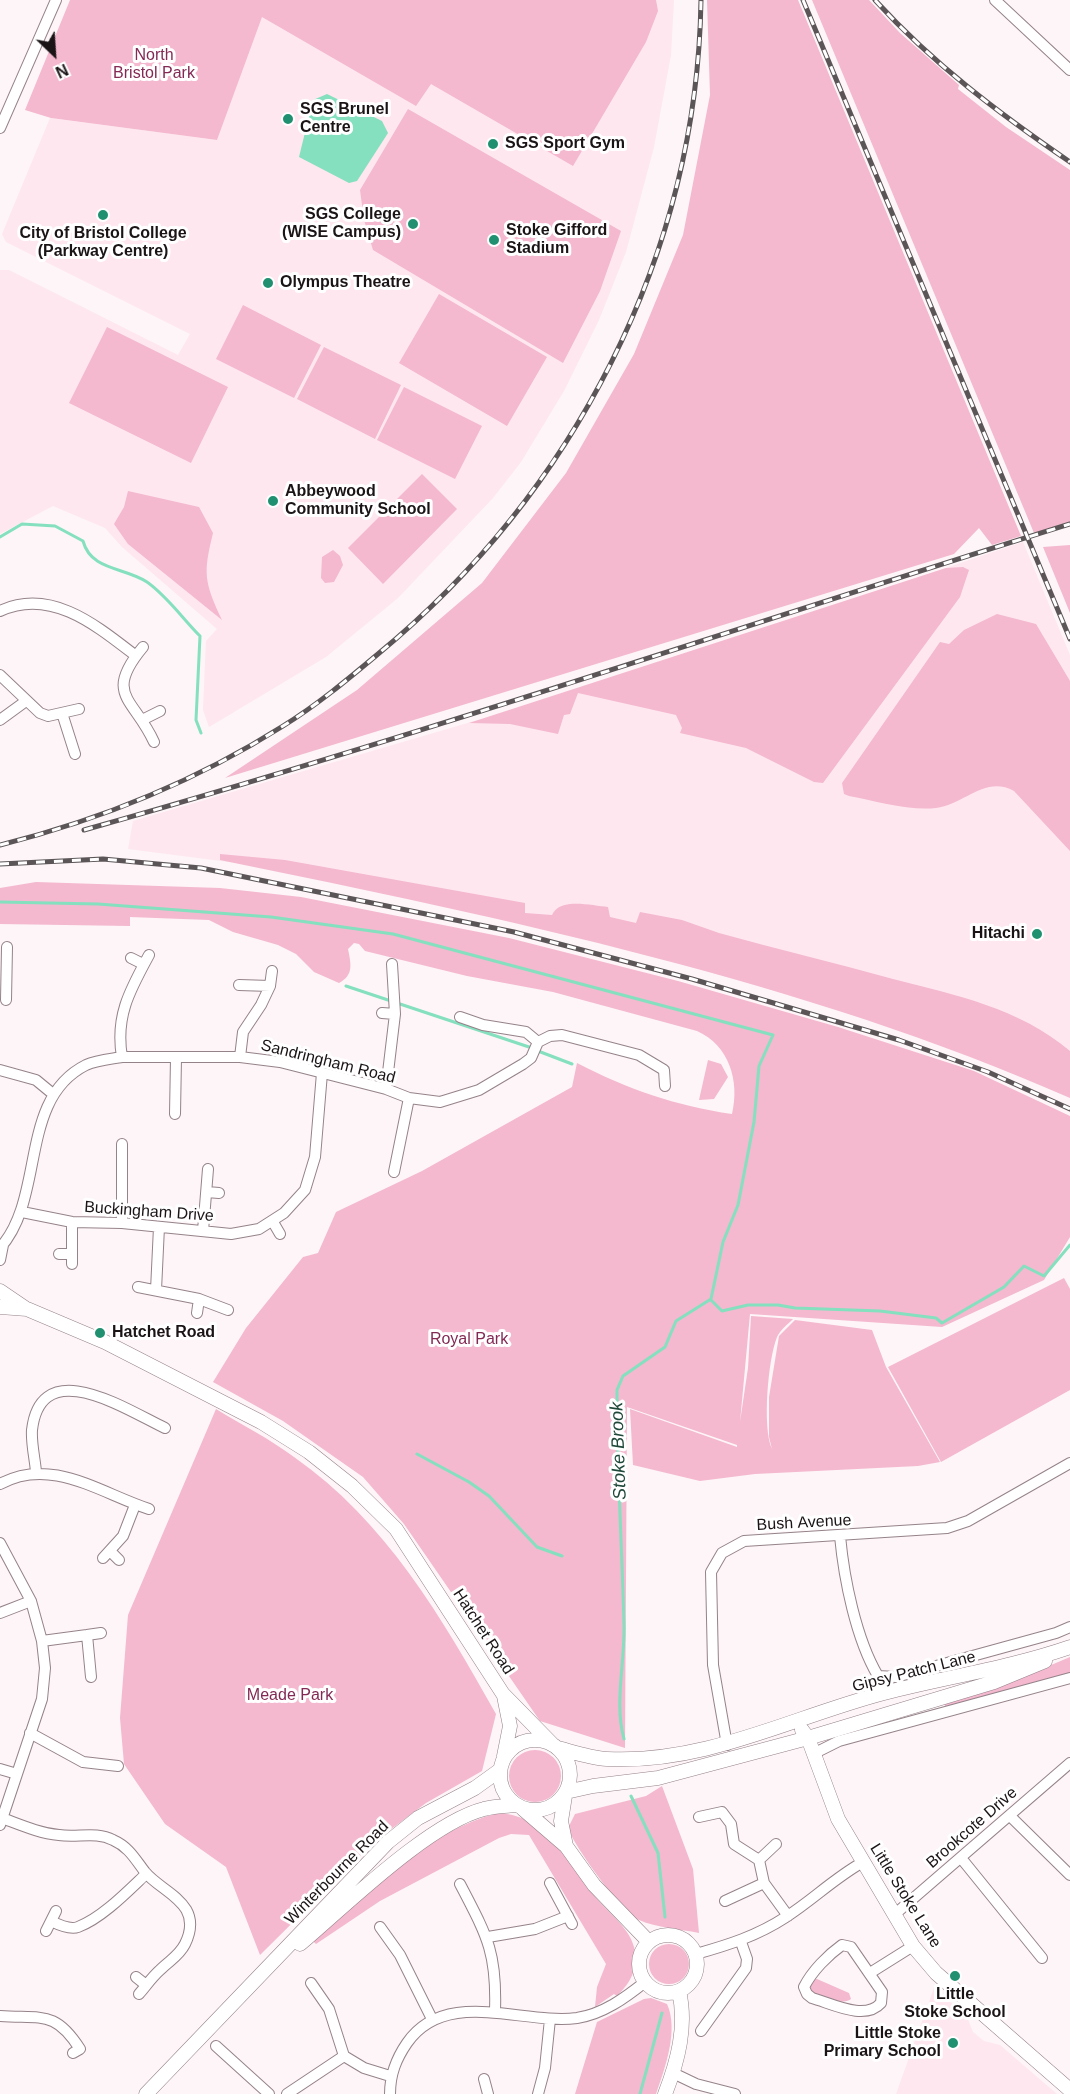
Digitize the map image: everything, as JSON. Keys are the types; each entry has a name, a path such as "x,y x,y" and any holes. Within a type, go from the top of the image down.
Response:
{"main road":[{"name":"Hatchet Road","path":"0,1291 27,1309 114,1347 252,1417 309,1452 352,1486 396,1529 503,1694 555,1746"},
{"name":"Hatchet Road","path":"0,1307 27,1309"},
{"name":"Gipsy Patch Lane","path":"555,1746 605,1759 630,1758 727,1745 884,1693 1000,1668 1069,1648"},
{"name":"Gipsy Patch Lane","path":"566,1794 593,1785 638,1782 808,1738 994,1682 1029,1669 1069,1648"},
{"name":"Hatchet Road","path":"501,1766 510,1726 503,1694"},
{"name":"Gipsy Patch Lane","path":"769,1732 801,1729 808,1738"},
{"name":"Little Stoke Lane","path":"808,1738 838,1819 913,1946 936,1973 1070,2090"},
{"path":"566,1846 561,1821 571,1776 568,1761 555,1746 533,1740 520,1743 507,1754 501,1766 500,1780 506,1795 566,1846 594,1885 649,1942"},
{"path":"727,1745 728,1760"},
{"name":"Winterbourne Road","path":"146,2094 388,1842 418,1818 475,1788 501,1766"},
{"path":"519,1807 540,1810 549,1808 566,1794"},
{"name":"Winterbourne Road","path":"240,1996 397,1861 439,1831 485,1808 519,1807"},
{"path":"662,1936 680,1937 688,1943 696,1954 696,1973 690,1984 679,1991 664,1993 655,1990 645,1982 640,1965 641,1955 649,1942 662,1936"},
{"path":"665,2094 674,2073 680,2047 682,2012 679,1991"}],"street":[{"path":"0,128 56,0"},
{"path":"995,0 1070,70"},
{"path":"0,611 14,604 35,602 66,609 97,626 136,656"},
{"path":"143,647 123,678 122,689 126,700 144,719 154,742"},
{"path":"0,675 26,701 48,716 79,708"},
{"path":"0,720 26,701"},
{"path":"144,719 160,711"},
{"path":"62,714 75,754"},
{"path":"59,746 71,742"},
{"path":"6,1000 3,966 7,947"},
{"path":"122,1057 120,1020 146,959 131,958"},
{"path":"386,1089 395,1014 392,964"},
{"path":"240,1057 243,1032 261,1005 270,986 272,972"},
{"path":"239,985 270,986"},
{"path":"382,1013 395,1014"},
{"path":"460,1017 483,1026 526,1032 538,1042 550,1036 574,1036 639,1054 668,1068 665,1086"},
{"name":"Sandringham Road","path":"53,1094 87,1065 122,1057 240,1057 280,1062 386,1089 409,1098 448,1101 477,1092 523,1064 531,1058 538,1042"},
{"path":"175,1114 176,1058"},
{"path":"0,1070 36,1080 53,1094 37,1142 22,1212 1,1246 0,1260"},
{"name":"Buckingham Drive","path":"22,1212 72,1222 122,1223 246,1233 273,1222 296,1203 305,1190 311,1174 322,1073"},
{"path":"394,1172 409,1098"},
{"path":"122,1144 122,1223"},
{"path":"203,1231 208,1169"},
{"path":"207,1192 219,1193"},
{"path":"59,1254 72,1259 72,1222"},
{"path":"273,1222 279,1234"},
{"path":"156,1290 159,1227"},
{"path":"138,1287 199,1299 228,1310"},
{"path":"197,1313 199,1299"},
{"path":"36,1472 32,1431 39,1406 55,1392 84,1392 165,1428"},
{"path":"135,1427 139,1416"},
{"name":"Bush Avenue","path":"727,1745 713,1665 711,1572 722,1553 744,1541 947,1528 968,1521 1070,1463"},
{"path":"0,1484 15,1476 36,1472 60,1474 149,1509"},
{"path":"119,1560 107,1555 123,1536 135,1505"},
{"path":"840,1536 843,1570 869,1661 878,1676 896,1677 1056,1633 1070,1627"},
{"path":"0,1543 31,1601 42,1641 45,1685 1,1822 60,1836 92,1834 113,1839 132,1852 146,1874 182,1902 189,1924 186,1941 178,1956 160,1969 143,1989 136,1977"},
{"path":"0,1613 31,1601"},
{"path":"42,1641 101,1633"},
{"path":"87,1635 92,1677"},
{"path":"813,1754 839,1742 1070,1678"},
{"path":"30,1733 83,1762 118,1766"},
{"name":"Brookcote Drive","path":"894,1915 1070,1763"},
{"path":"105,1776 106,1765"},
{"path":"0,1769 17,1774"},
{"path":"724,1801 722,1812 731,1824 734,1844 759,1860 765,1883 788,1916"},
{"path":"699,1816 722,1812"},
{"path":"1010,1816 1070,1875"},
{"path":"759,1860 776,1844"},
{"path":"961,1858 1042,1958"},
{"path":"696,1954 741,1942 788,1916 826,1885 863,1862"},
{"path":"51,1921 63,1927 77,1928 118,1900 146,1874"},
{"path":"488,1937 570,1920 550,1883"},
{"path":"725,1901 765,1883"},
{"path":"460,1884 488,1937 496,1973 495,2011"},
{"path":"380,1927 400,1955 432,2019"},
{"path":"701,2031 746,1968 747,1959 741,1942"},
{"path":"842,1945 851,1947 870,1973 882,1992 882,2003 875,2010 866,2012 812,1998 804,1987 833,1951 842,1945"},
{"path":"870,1973 913,1946"},
{"path":"390,2094 390,2076 400,2054 412,2036 432,2019 464,2013 495,2011 550,2019 578,2018 603,2010 645,1982"},
{"path":"311,1983 329,2009 344,2056 364,2068 390,2076"},
{"path":"0,2016 55,2020 67,2029 80,2049 73,2053"},
{"path":"538,2094 544,2068 550,2019"},
{"path":"216,2046 268,2094"},
{"path":"287,2094 344,2056"},
{"path":"674,2073 696,2084 735,2094"},
{"path":"484,2079 488,2094"}],"shaded area":[{"path":"267,0 674,0 671,55 654,147 626,252 599,320 564,391 521,462 493,498 398,598 326,657 209,727 203,710 206,641 217,629 122,547 105,528 53,506 0,534 0,270 9,270 178,355 190,334 6,242 2,234 50,118 217,140"},
{"path":"327,94 382,121 388,133 357,181 349,183 299,157 313,100"},
{"path":"1023,542 1070,655 1070,1096 988,1058 885,1022 550,927 260,866 128,849 133,821 594,686"},
{"name":"Little Stoke Primary School","path":"934,1988 967,2017 973,2032 984,2041 1000,2045 1057,2094 896,2094"}],"green space":[{"name":"North Bristol Park","path":"70,0 656,0 658,11 646,42 573,166 431,84 416,106 262,17 217,140 51,118 25,110"},
{"path":"707,0 798,0 1021,536 992,545 979,528 954,554 225,778 357,690 482,583 566,473 634,354 683,235 710,95"},
{"path":"812,0 869,0 900,33 959,85 958,89 1006,127 1070,170 1070,522 1034,533"},
{"name":"Stoke Gifford Stadium","path":"408,109 621,231 600,291 563,363 373,250 364,220 360,190"},
{"path":"439,294 547,357 507,426 399,363"},
{"path":"243,305 321,345 294,398 216,359"},
{"path":"107,327 228,387 191,463 69,403"},
{"path":"324,347 401,385 375,439 297,399"},
{"path":"404,387 482,426 455,479 377,440"},
{"path":"422,474 457,509 383,584 348,548"},
{"path":"128,491 199,507 213,533 207,577 222,620 128,544 114,524 124,507"},
{"path":"1070,545 1070,613 1043,547"},
{"path":"333,550 340,556 343,565 334,582 325,583 321,578 322,557"},
{"path":"963,567 969,570 960,597 823,783 814,782 746,748 680,733 682,728 676,715 578,693 570,714 564,715 558,734 510,724 469,723 946,568"},
{"path":"997,614 1036,624 1070,681 1070,851 1014,791 1003,787 994,786 946,806 926,809 892,805 844,794 842,783 940,642 949,644 964,630"},
{"path":"220,854 285,860 525,903 525,913 552,915 562,906 577,904 608,907 610,917 636,923 640,912 682,920 719,933 963,997 1030,1024 1070,1051 1070,1098 969,1057 865,1020 759,987 544,930 220,860"},
{"name":"Royal Park","path":"36,882 220,888 301,897 509,938 678,981 838,1027 974,1071 1070,1116 1070,1237 1044,1280 942,1327 750,1314 740,1422 748,1368 751,1316 793,1319 778,1334 771,1361 767,1393 767,1426 769,1439 772,1449 769,1437 769,1397 779,1336 795,1320 872,1330 886,1367 940,1462 918,1466 755,1474 700,1481 633,1465 630,1409 737,1447 737,1445 627,1407 625,1748 540,1721 404,1524 363,1477 283,1421 213,1382 246,1328 303,1257 318,1253 336,1212 422,1171 572,1087 577,1063 614,1081 652,1095 711,1111 732,1114 733,1077 724,1055 708,1037 697,1031 553,992 467,976 365,951 359,944 354,943 348,949 349,973 339,983 314,972 296,954 278,945 233,932 209,920 130,917 130,926 0,924 0,888"},
{"path":"708,1060 721,1064 728,1077 714,1099 699,1100"},
{"path":"1064,1278 1070,1289 1070,1390 941,1462 888,1367"},
{"name":"Meade Park","path":"216,1409 294,1457 327,1482 357,1511 384,1541 433,1607 496,1714 482,1771 426,1803 374,1842 260,1955 226,1867 165,1824 124,1764 120,1718 128,1615"},
{"path":"1070,1657 1070,1674 947,1708 942,1702 1004,1685"},
{"path":"535,1750 545,1752 553,1758 559,1766 561,1776 559,1786 553,1794 545,1800 535,1802 525,1800 517,1794 511,1786 509,1776 511,1766 517,1758 525,1752"},
{"path":"662,1786 693,1869 699,1933 653,1925 632,1915 600,1878 579,1849 568,1828 575,1814 646,1796"},
{"path":"498,1813 516,1816 531,1823 557,1844 598,1900 632,1940 635,1968 630,1980 617,1996 614,1994 595,2007 597,1987 606,1964 529,1835 511,1834 499,1838 380,1901 316,1944 313,1941 377,1884 422,1849 471,1822"},
{"path":"669,1944 677,1945 683,1950 688,1956 688,1972 683,1978 677,1983 669,1984 661,1983 655,1978 650,1972 649,1964 650,1956 655,1950 661,1945"},
{"path":"811,1979 817,1979 849,1993 851,1999 842,2002 818,1996 810,1990"},
{"path":"651,1998 667,2004 672,2025 669,2049 656,2094 575,2094 597,2022 644,1999"}],"waterway":[{"path":"0,537 22,524 55,526 83,541 93,558 138,577 161,594 200,636 196,720 201,733"},
{"path":"0,902 98,904 271,917 393,934 773,1035 759,1066 754,1122 738,1205 723,1242 711,1299 676,1321 665,1347 623,1376 617,1390 624,1625 620,1711 624,1739"},
{"path":"346,986 532,1048"},
{"path":"538,1051 572,1064"},
{"path":"711,1300 722,1311 748,1305 778,1305 795,1308 880,1311 936,1318 942,1323 1004,1287 1024,1266 1044,1276 1070,1245"},
{"path":"417,1454 469,1482 489,1496 537,1547 562,1556"},
{"name":"Stoke Brook","path":"631,1796 658,1853 665,1917"},
{"name":"Stoke Brook","path":"640,2094 662,2013"}],"railway":[{"path":"0,845 74,824 146,797 216,764 283,726 320,701 378,654 448,590 510,520 565,444 611,363 648,277 676,188 694,95 701,0"},
{"path":"803,0 1070,639"},
{"path":"875,0 920,46 968,87 1070,162"},
{"path":"84,830 455,719 1070,524"},
{"path":"0,864 103,859 201,868 514,932 692,979 899,1040 988,1072 1070,1109"}],"place":[{"name":"SGS Brunel Centre","path":"288,119"},
{"name":"SGS Sport Gym","path":"493,144"},
{"name":"City of Bristol College (Parkway Centre)","path":"103,215"},
{"name":"SGS College (WISE Campus)","path":"413,224"},
{"name":"Stoke Gifford Stadium","path":"494,240"},
{"name":"Olympus Theatre","path":"268,283"},
{"name":"Abbeywood Community School","path":"273,501"},
{"name":"Hitachi","path":"1037,934"},
{"name":"Hatchet Road","path":"100,1333"},
{"name":"Little Stoke School","path":"955,1976"},
{"name":"Little Stoke Primary School","path":"953,2043"}]}
